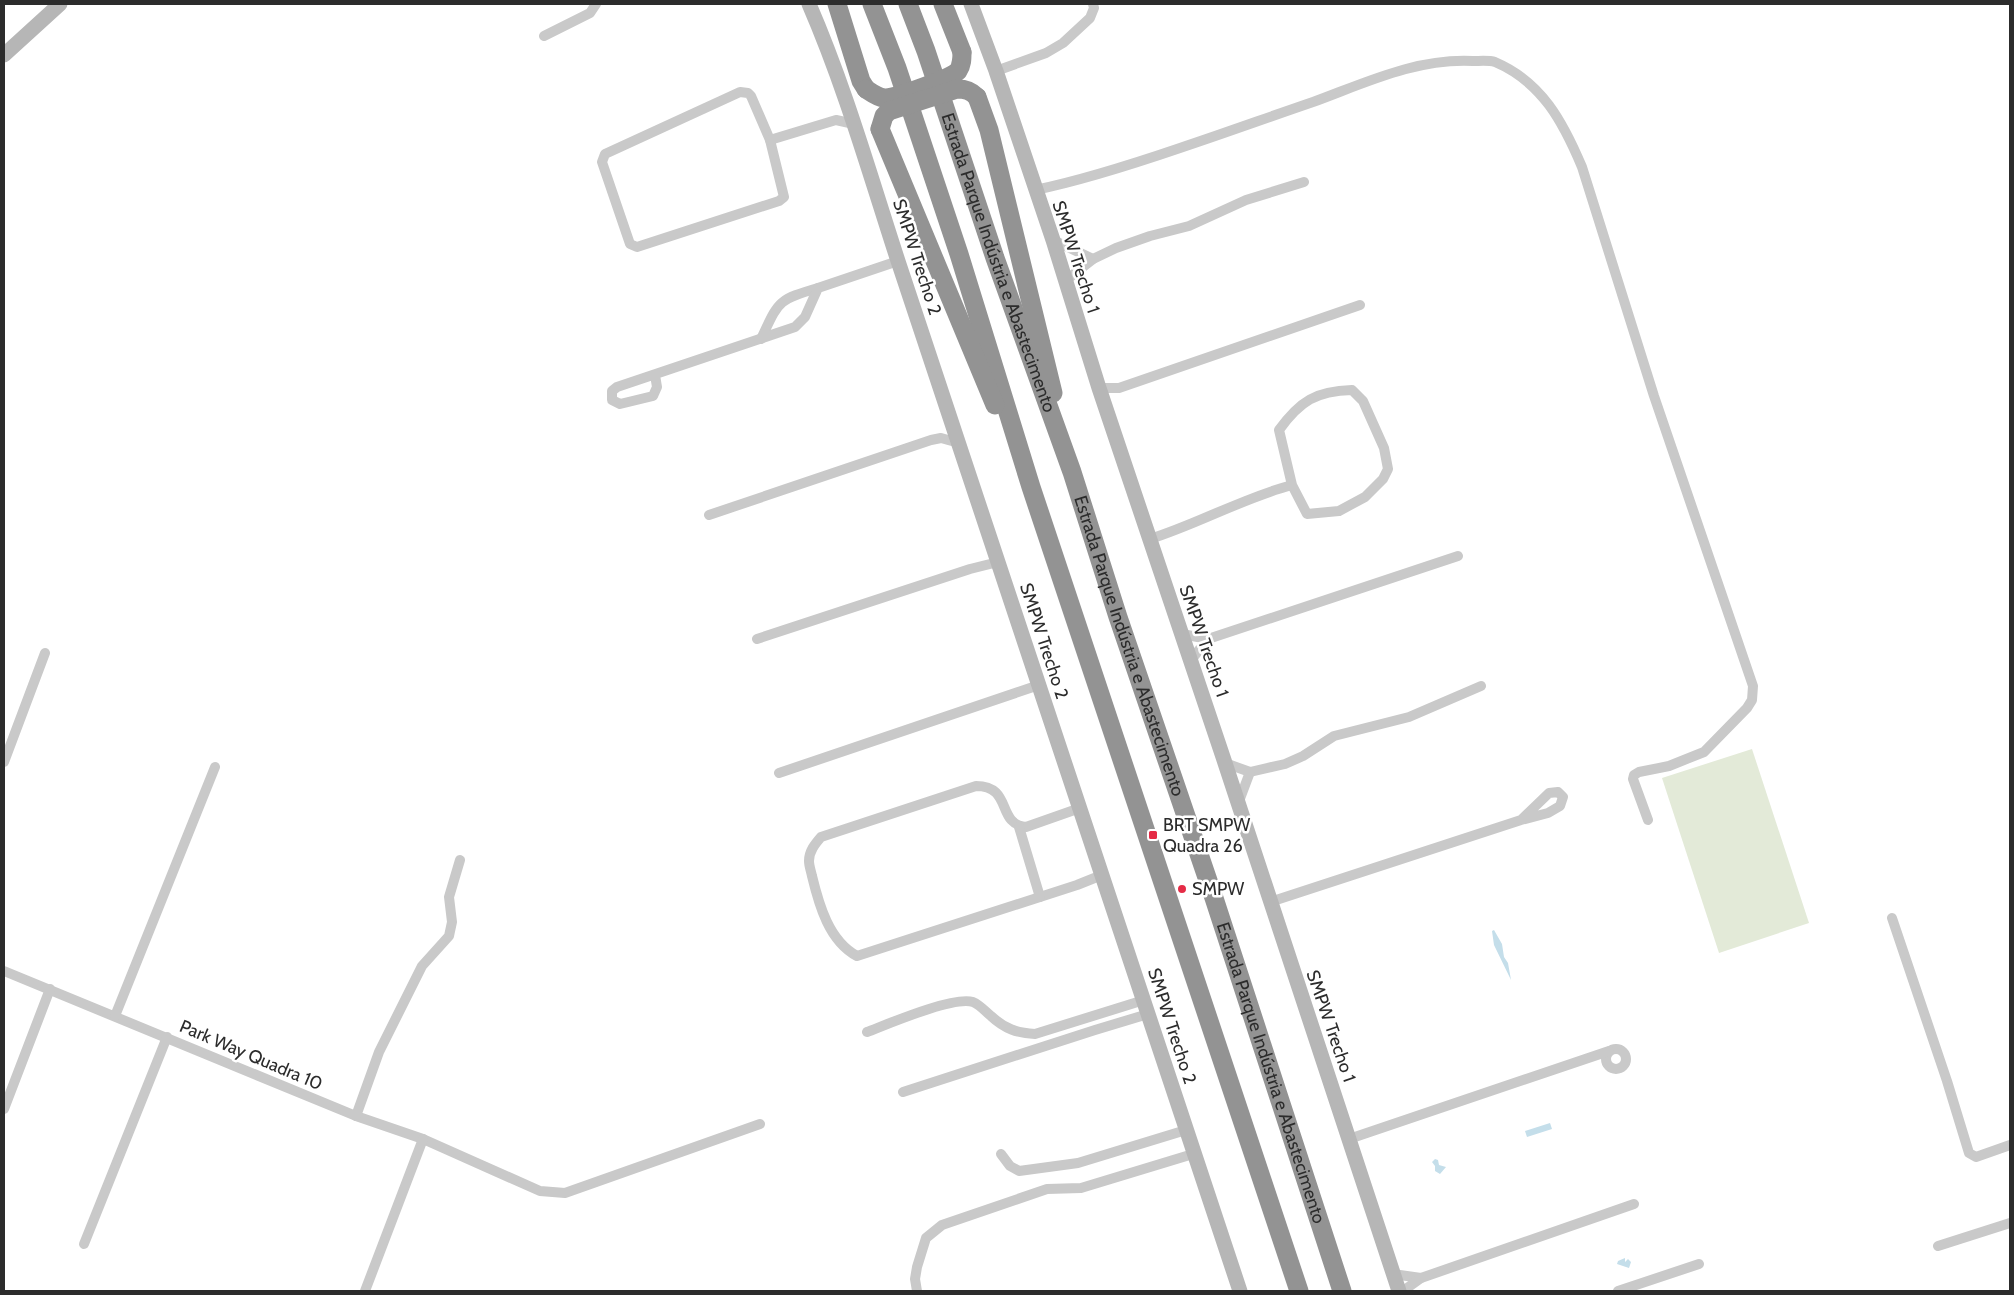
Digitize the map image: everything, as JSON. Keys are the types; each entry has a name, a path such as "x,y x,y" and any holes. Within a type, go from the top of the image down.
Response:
{"highway":[{"path":"837,4 861,81 866,89 877,96 890,98 940,81 956,73 961,67 962,52 943,4"},
{"name":"Estrada Parque Indústria e Abastecimento","path":"872,4 897,68 943,207 1030,487 1299,1291"},
{"name":"Estrada Parque Indústria e Abastecimento","path":"908,4 926,50 994,258 1072,472 1118,617 1214,898 1342,1291"},
{"path":"1030,487 880,129 884,116 889,111 957,89 965,89 978,97 989,130 1072,472"},
{"path":"1286,1291 1291,1269"}],"street":[{"path":"4,55 60,4"},
{"path":"544,36 590,12 596,4"},
{"name":"SMPW Trecho 2","path":"809,4 824,38 849,107 898,261 1240,1291"},
{"name":"SMPW Trecho 1","path":"971,4 996,70 1053,240 1101,395 1191,660 1398,1291"},
{"path":"996,70 1046,54 1063,43 1090,18 1094,8 1093,4"},
{"path":"1035,190 1067,183 1179,149 1381,76 1423,64 1456,60 1494,62 1532,84 1553,109 1582,167 1654,396 1753,686 1752,700 1747,708 1704,752 1669,766 1639,772 1634,775 1633,779 1648,820"},
{"path":"744,92 750,96 770,140 784,194 782,199 637,247 630,244 602,162 608,152 744,92"},
{"path":"770,140 836,120 849,107"},
{"path":"836,120 854,124"},
{"path":"1065,282 1093,259 1150,236 1189,226 1246,200 1304,182"},
{"path":"1053,240 1093,259"},
{"path":"761,340 778,305 794,295 898,261"},
{"path":"655,375 761,340 800,324 818,288"},
{"path":"1101,395 1360,305"},
{"path":"1352,390 1363,401 1384,448 1388,469 1383,479 1365,497 1339,511 1306,514 1292,485 1279,430 1292,411 1309,400 1329,391 1352,390"},
{"path":"709,515 941,438 953,424"},
{"path":"941,438 959,443"},
{"path":"1150,539 1172,532 1264,492 1292,485"},
{"path":"1182,634 1208,639 1458,556"},
{"path":"757,638 970,569 998,562"},
{"path":"1191,660 1208,639"},
{"path":"4,762 45,653"},
{"path":"780,773 1039,685"},
{"path":"1225,763 1250,772 1285,764 1303,756 1334,736 1409,717 1480,686"},
{"path":"115,1016 214,767"},
{"path":"1238,805 1250,772"},
{"path":"1080,808 1026,827 1020,827 1014,824 1008,817 999,794 986,786 976,786 821,838 812,848 809,861 818,901 837,939 848,951 857,956 1040,897 1102,874"},
{"path":"1270,902 1521,820"},
{"path":"1020,827 1040,897"},
{"path":"356,1116 379,1052 422,966 449,936 452,922 449,896 460,860"},
{"path":"1892,918 1947,1081 1969,1153 1976,1157 2010,1145"},
{"name":"Park Way Quadra 10","path":"4,971 356,1116 423,1139 540,1191 566,1193 760,1124"},
{"path":"4,1109 50,989"},
{"path":"867,1032 936,1007 964,1001 980,1006 1006,1028 1018,1033 1036,1034 1146,1007"},
{"path":"903,1092 1095,1030 1146,1007"},
{"path":"84,1244 167,1037"},
{"path":"1349,1139 1609,1051"},
{"path":"1001,1154 1010,1166 1019,1170 1078,1163 1186,1130"},
{"path":"365,1291 423,1139"},
{"path":"917,1291 915,1279 917,1267 926,1238 942,1226 1047,1189 1081,1188 1193,1154"},
{"path":"1403,1291 1422,1278 1634,1204"},
{"path":"1938,1246 2010,1223"},
{"path":"1618,1291 1699,1264"},
{"path":"1393,1274 1422,1278"}],"green space":[{"path":"1752,749 1809,923 1719,953 1662,778"}],"water":[{"path":"1494,930 1502,944 1511,980 1494,945 1492,931"},
{"path":"1550,1123 1552,1129 1527,1137 1525,1131"},
{"path":"1435,1159 1438,1160 1439,1165 1446,1167 1440,1174 1435,1171 1435,1166 1432,1162"},
{"path":"1625,1258 1625,1262 1628,1259 1631,1262 1629,1268 1617,1264 1618,1261"}],"place":[{"name":"BRT SMPW Quadra 26","path":"1153,835"},
{"name":"SMPW","path":"1182,889"}]}
